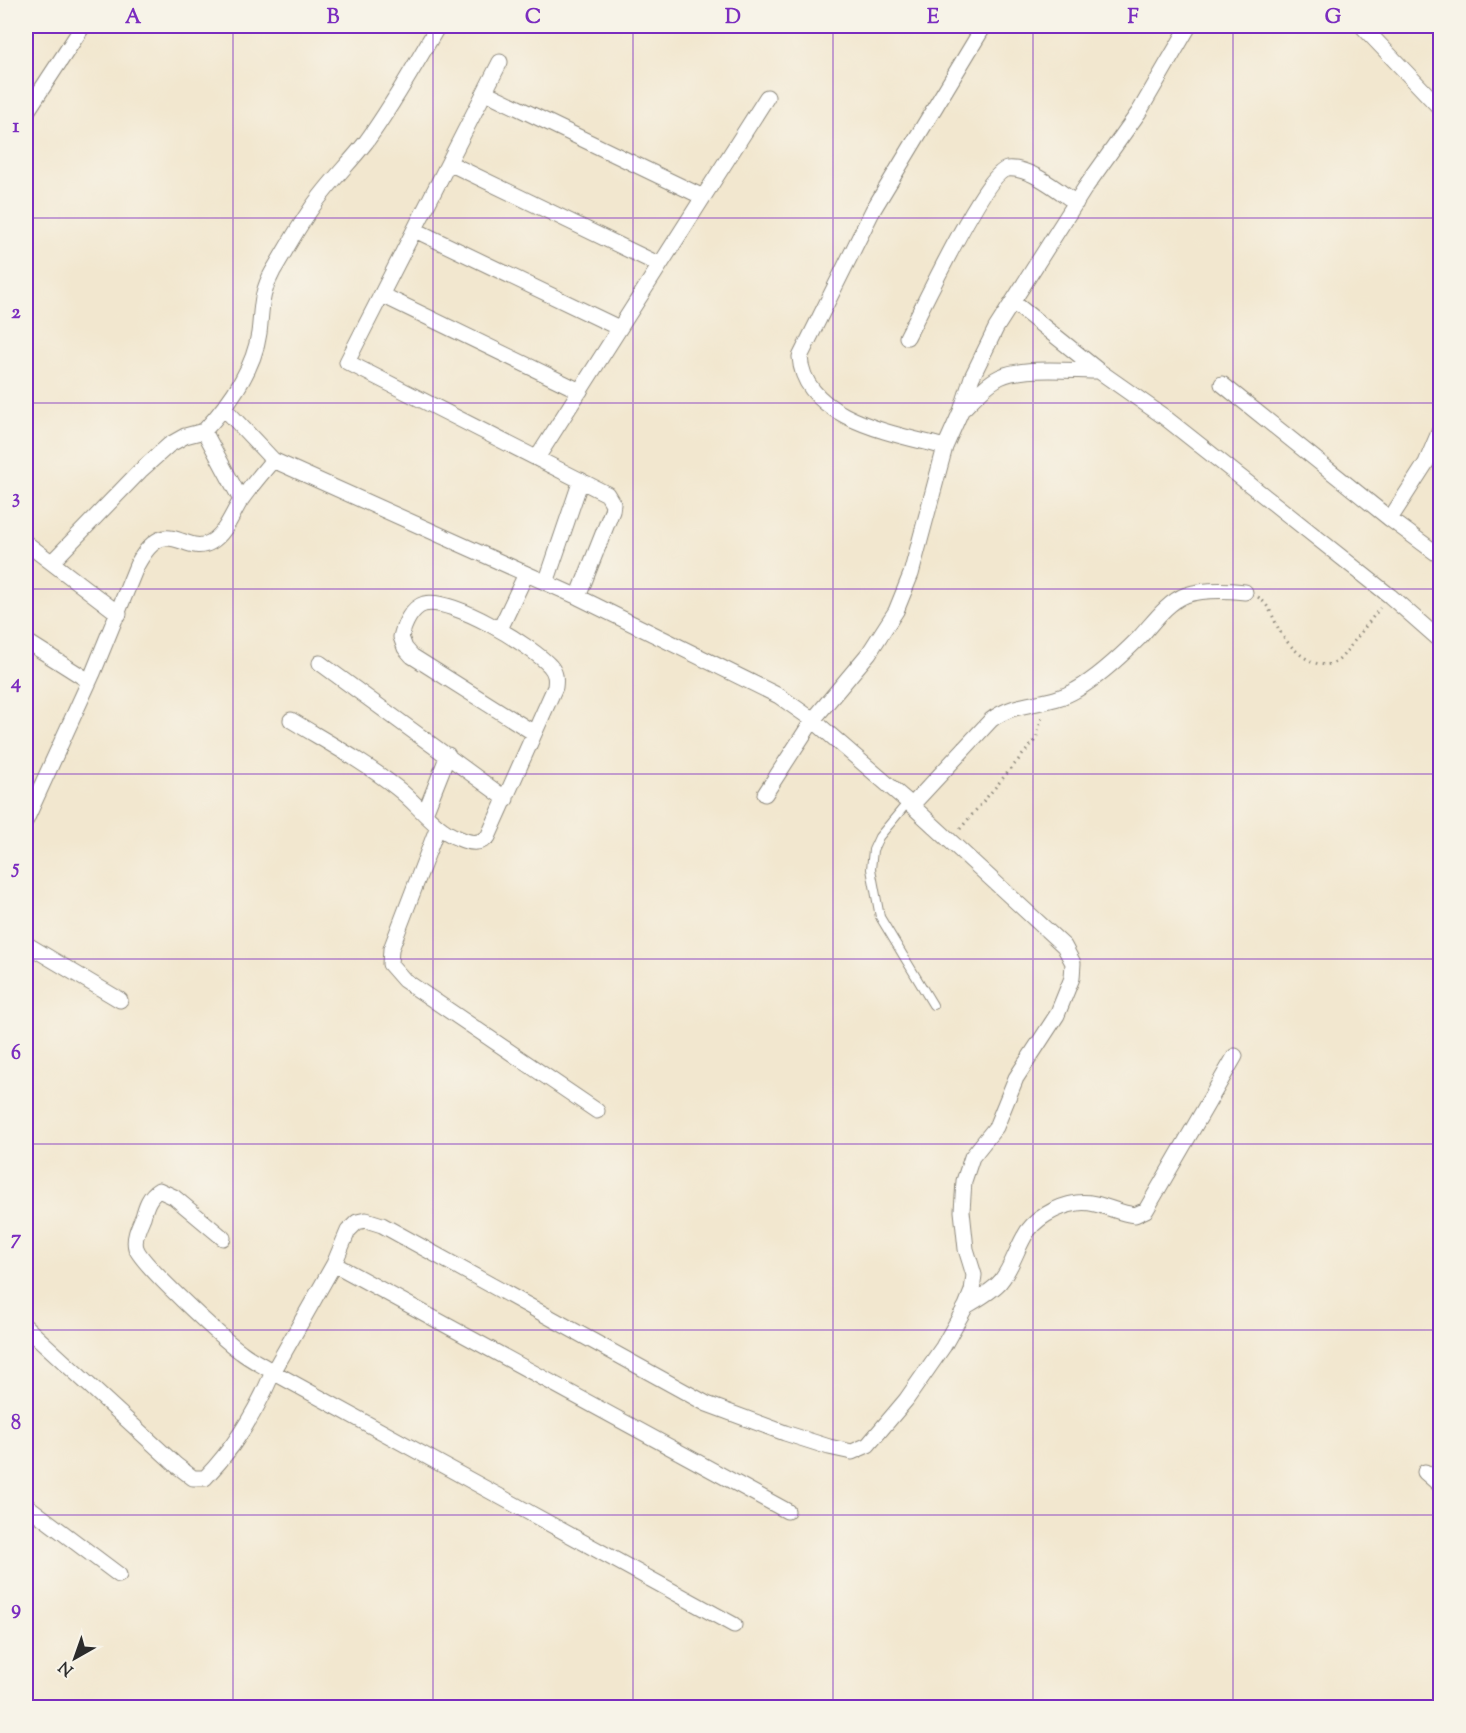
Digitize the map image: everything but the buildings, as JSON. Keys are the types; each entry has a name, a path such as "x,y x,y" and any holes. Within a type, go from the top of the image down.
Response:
{"street":[{"path":"26,113 82,26"},
{"path":"52,562 168,445 185,436 204,431 225,409 254,353 259,333 264,290 272,272 310,210 364,144 392,105 438,26"},
{"path":"945,447 857,421 835,410 821,400 809,384 800,357 873,210 984,26"},
{"path":"765,794 813,720 869,653 896,611 911,574 945,447 961,411 972,376 996,328 1076,202 1139,112 1189,26"},
{"path":"1362,26 1440,108"},
{"path":"500,62 347,362 607,494 613,504 612,511 578,597"},
{"path":"485,92 703,197"},
{"path":"537,458 767,97"},
{"path":"449,163 660,265"},
{"path":"907,337 967,220 993,179 1001,171 1009,169 1025,171 1076,202"},
{"path":"415,230 619,328"},
{"path":"382,295 580,391"},
{"path":"1013,302 1099,371 1163,416 1390,596 1440,640"},
{"path":"961,411 983,389 1000,377 1021,372 1099,371"},
{"path":"1222,384 1390,519 1440,556"},
{"path":"26,1327 176,1465 193,1478 205,1478 221,1462 258,1404 273,1372 334,1264 348,1232 357,1222 366,1220 382,1225 707,1404 785,1433 852,1452 868,1445 906,1400 937,1356 966,1306 972,1291 974,1275 966,1249 962,1211 964,1181 968,1168 972,1157 996,1127 1016,1078 1057,1015 1072,978 1073,963 1064,946 910,803 813,720 780,696 578,597 273,460 225,409"},
{"path":"1390,519 1426,463 1440,430"},
{"path":"204,431 241,500"},
{"path":"26,820 119,614 137,566 151,543 160,539 177,538 205,545 214,540 222,532 241,500 273,460"},
{"path":"546,583 581,480"},
{"path":"26,543 119,614"},
{"path":"500,629 526,574"},
{"path":"910,803 997,715 1020,706 1040,704 1075,690 1105,669 1177,599 1197,592 1245,592"},
{"path":"291,720 367,766 399,789 438,826 456,838 481,843 494,827 555,687 556,676 551,667 500,629 470,614 435,603 422,604 411,614 401,637 405,648 412,656 534,733"},
{"path":"26,641 89,681"},
{"path":"320,663 506,799"},
{"path":"425,813 448,755"},
{"path":"438,826 391,949 390,964 404,980 597,1111"},
{"path":"26,944 120,1000"},
{"path":"966,1306 1000,1282 1008,1271 1025,1234 1038,1220 1055,1210 1077,1203 1095,1203 1136,1215 1146,1209 1235,1056"},
{"path":"223,1238 174,1197 159,1190 154,1193 148,1203 135,1239 136,1248 146,1263 218,1334 243,1353 273,1372 734,1625"},
{"path":"334,1264 788,1511"},
{"path":"1425,1472 1440,1485"},
{"path":"26,1505 119,1575"}],"lane":[{"path":"910,803 879,837 873,850 871,869 880,917 933,1005"}],"path":[{"path":"1245,592 1264,601 1272,611 1282,636 1297,651 1315,663 1327,666 1336,664 1390,596"},
{"path":"950,840 1036,739 1042,719 1040,704"}]}
